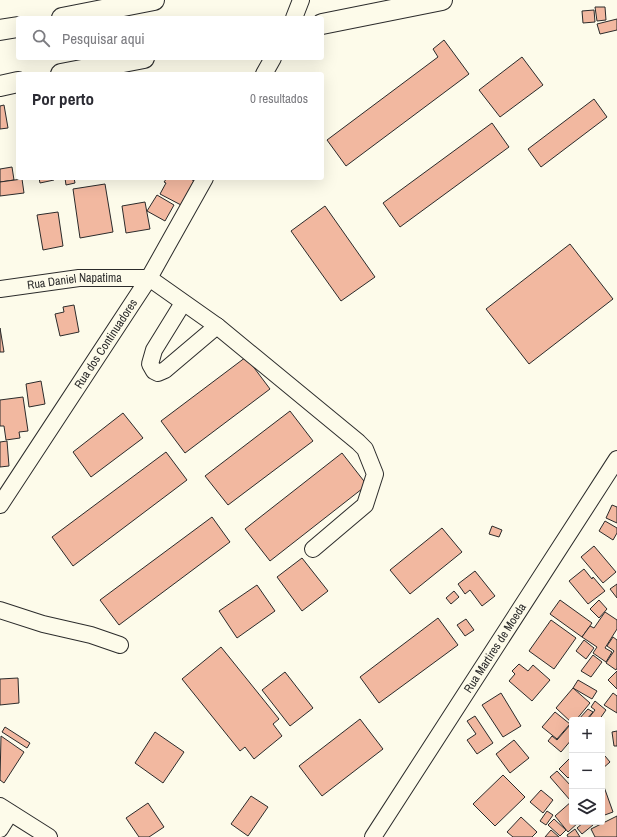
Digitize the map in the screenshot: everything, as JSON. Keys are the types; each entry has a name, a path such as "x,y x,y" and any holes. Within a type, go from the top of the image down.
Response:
{"main road":[{"path":"82,16 103,14 154,0"},
{"path":"324,24 442,0"},
{"path":"0,30 16,26"},
{"path":"69,72 124,60"},
{"path":"0,86 16,82"}],"street":[{"path":"295,16 301,0"},
{"path":"265,72 272,60"},
{"name":"Rua dos Continuadores","path":"0,505 148,278 204,180"},
{"name":"Rua Daniel Napatima","path":"0,289 79,278 148,278"},
{"path":"148,278 217,326 365,449 375,474 365,505 313,549"},
{"path":"183,303 154,350 150,364 154,371 158,373 165,370 217,326"},
{"name":"Rua Martires de Moeda","path":"373,837 617,459"},
{"path":"0,610 43,624 91,634 120,645"},
{"path":"0,829 5,810 49,837"}],"building":[{"path":"595,7 605,7 606,20 597,21"},
{"path":"594,10 595,22 583,23 582,11"},
{"path":"617,19 617,30 600,34 597,24"},
{"path":"444,40 469,74 346,166 327,140 438,57 433,49"},
{"path":"522,57 543,85 500,117 479,90"},
{"path":"594,99 607,117 541,167 528,149"},
{"path":"4,105 8,128 0,129 0,106"},
{"path":"492,123 509,147 400,227 383,203"},
{"path":"12,167 14,180 0,182 0,169"},
{"path":"22,180 24,193 0,196 0,182"},
{"path":"39,180 54,180 40,183"},
{"path":"65,180 74,180 75,183 66,185"},
{"path":"166,180 194,181 181,205 160,194 166,183 164,182"},
{"path":"105,184 113,232 80,238 73,189"},
{"path":"157,195 174,205 165,221 147,211"},
{"path":"145,202 150,229 126,233 122,206"},
{"path":"325,206 375,277 341,301 291,231"},
{"path":"58,212 63,246 43,250 37,215"},
{"path":"570,244 613,299 529,364 486,309"},
{"path":"74,305 79,332 60,336 55,314 64,312 63,307"},
{"path":"0,328 4,352 0,352"},
{"path":"246,357 270,389 185,453 161,421"},
{"path":"41,381 45,404 29,407 26,384"},
{"path":"23,397 28,431 19,432 20,438 6,440 4,426 0,426 0,400"},
{"path":"290,411 313,441 228,505 205,476"},
{"path":"123,413 143,438 91,477 73,452"},
{"path":"7,441 9,466 0,467 0,442"},
{"path":"166,452 187,480 73,566 52,537"},
{"path":"342,453 367,485 270,561 245,529"},
{"path":"612,505 617,507 617,523 606,518"},
{"path":"212,517 230,542 119,625 100,600"},
{"path":"605,521 617,528 617,533 613,540 599,531"},
{"path":"492,526 502,530 499,537 489,534"},
{"path":"442,528 462,552 410,594 390,570"},
{"path":"594,546 616,572 603,583 581,557"},
{"path":"302,558 328,591 302,611 277,577"},
{"path":"584,569 605,591 588,604 569,581"},
{"path":"475,571 495,596 482,606 470,590 465,594 458,584"},
{"path":"617,584 617,598 610,589"},
{"path":"257,585 275,611 237,638 219,611"},
{"path":"454,591 459,597 451,604 446,598"},
{"path":"560,600 592,623 582,637 550,614"},
{"path":"599,600 607,609 599,618 590,609"},
{"path":"605,612 617,620 617,629 605,648 612,652 606,662 593,653 597,647 582,637 590,626 594,628"},
{"path":"438,618 458,645 379,703 360,677"},
{"path":"466,619 474,630 465,636 457,625"},
{"path":"551,620 576,638 554,669 529,651"},
{"path":"613,637 617,640 616,670 606,663 614,651 607,646"},
{"path":"584,640 594,648 586,659 576,651"},
{"path":"221,647 279,719 273,724 282,736 254,759 245,747 240,751 182,679"},
{"path":"593,655 602,662 591,677 581,671"},
{"path":"519,664 528,671 533,665 550,680 532,701 509,681 515,674 512,671"},
{"path":"617,671 617,689 608,680"},
{"path":"285,672 313,708 290,726 262,690"},
{"path":"18,678 19,703 0,705 0,679"},
{"path":"578,680 597,691 592,699 573,688"},
{"path":"573,688 590,703 578,717 569,717 569,720 556,708"},
{"path":"501,693 521,726 503,737 482,705"},
{"path":"613,693 617,696 617,713 604,705"},
{"path":"595,701 606,710 601,717 590,717 595,710 591,707"},
{"path":"588,709 593,712 589,717 581,717"},
{"path":"555,712 569,723 557,739 542,727"},
{"path":"475,716 493,743 477,754 467,740 476,734 467,721"},
{"path":"360,719 383,749 322,796 299,766"},
{"path":"569,726 569,743 561,752 548,741 552,736 557,740"},
{"path":"5,727 30,743 27,748 2,732"},
{"path":"617,731 617,746 614,746 612,732"},
{"path":"155,732 184,752 163,783 135,763"},
{"path":"1,736 24,752 4,783 0,780"},
{"path":"514,740 529,758 510,773 496,754"},
{"path":"605,756 610,762 605,766"},
{"path":"569,759 569,777 568,778 559,769"},
{"path":"557,771 569,784 569,799 550,777"},
{"path":"503,775 525,797 495,826 473,804"},
{"path":"541,790 553,800 543,813 530,802"},
{"path":"605,790 613,812 605,815"},
{"path":"251,796 268,807 248,836 231,824"},
{"path":"148,803 164,827 149,837 139,837 126,818"},
{"path":"569,804 569,825 576,825 568,832 555,816"},
{"path":"547,811 553,815 546,825 540,821"},
{"path":"617,816 617,837 595,837 591,829 599,825 605,825 605,822"},
{"path":"521,817 537,832 532,837 513,837 507,832"},
{"path":"554,819 566,830 560,836 548,825"},
{"path":"580,825 593,825 582,834 577,828"},
{"path":"575,829 580,837 568,837 567,835"},
{"path":"551,830 559,837 545,837"}]}
